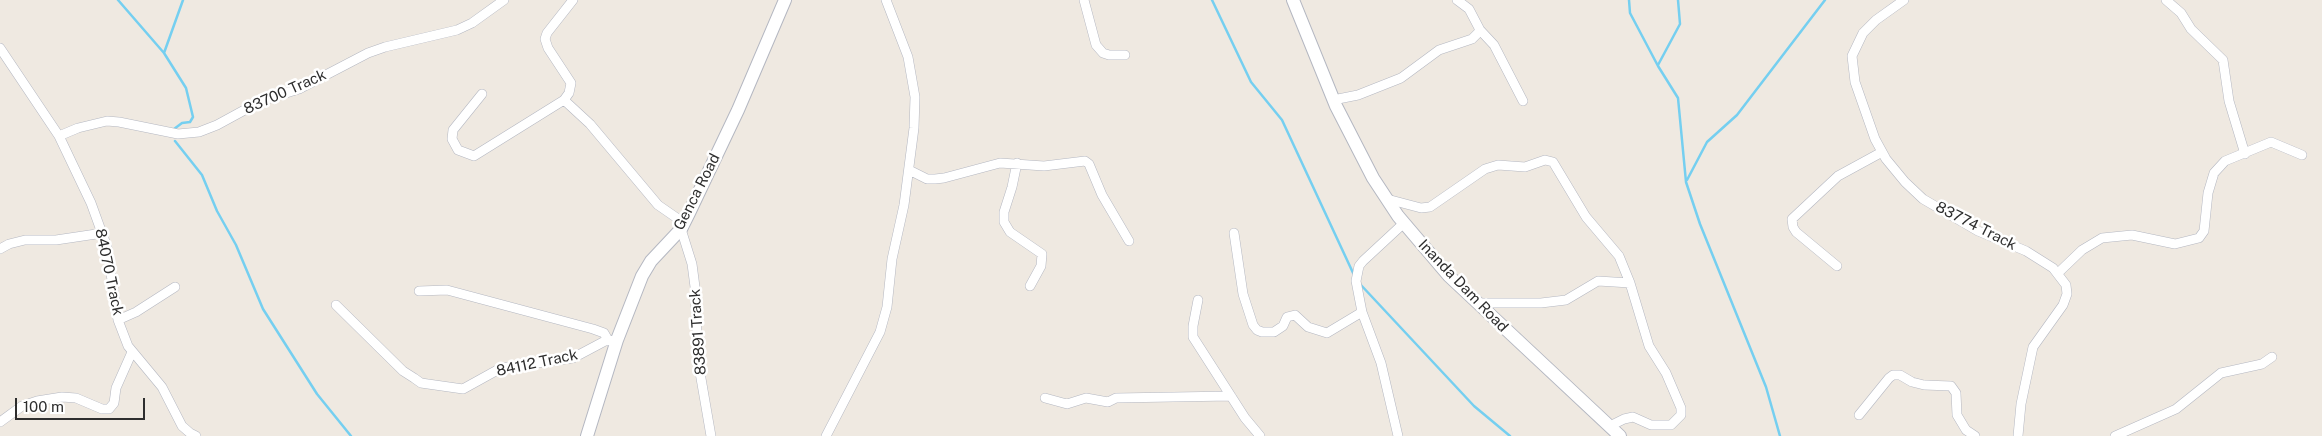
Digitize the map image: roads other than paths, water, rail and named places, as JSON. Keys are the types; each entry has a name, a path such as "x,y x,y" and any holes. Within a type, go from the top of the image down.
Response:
{"street":[{"name":"83700 Track","path":"59,136 78,128 107,121 178,134 199,132 266,99 299,90 368,53 385,47 457,30 472,23 504,0"},
{"path":"482,94 453,130 452,139 458,150 474,156 564,100 569,93 571,82 548,48 545,39 547,33 573,0"},
{"name":"Genca Road","path":"587,436 612,340 651,261 682,226 738,110 785,0"},
{"path":"826,436 880,332 887,307 892,259 904,205 909,170 914,128 913,79 908,57 886,0"},
{"path":"1084,0 1096,45 1103,53 1125,55"},
{"name":"Inanda Dam Road","path":"1293,0 1333,100 1373,178 1404,223 1449,276 1620,436"},
{"path":"1458,0 1469,9 1480,31 1494,45 1523,101"},
{"name":"83774 Track","path":"1904,0 1876,20 1863,33 1852,56 1855,82 1875,139 1882,152 1905,182 1922,199 1978,231 2026,251 2058,273"},
{"path":"2166,0 2181,13 2191,29 2224,60 2229,101 2244,154"},
{"path":"1333,100 1358,94 1402,78 1439,50 1472,39 1480,31"},
{"name":"84070 Track","path":"0,48 59,136 91,203 103,234 118,320 123,336 132,352 162,387 182,426 196,436"},
{"path":"564,100 590,124 658,205 682,226"},
{"path":"2018,436 2021,404 2033,347 2062,306 2067,294 2066,285 2058,273 2082,250 2102,238 2132,236 2175,244 2199,238 2204,231 2208,193 2214,173 2226,161 2271,142 2302,155"},
{"path":"1837,266 1796,232 1791,222 1792,219 1838,176 1882,152"},
{"path":"1387,199 1421,208 1430,207 1485,169 1498,165 1525,167 1550,160 1586,217 1619,256 1630,283 1649,346 1666,373 1681,408 1681,415 1676,422 1667,426 1651,425 1633,417 1610,426"},
{"path":"909,170 928,179 935,179 987,165 1017,163 1044,166 1086,162 1111,213 1129,241"},
{"path":"1017,163 1004,212 1004,222 1010,232 1042,254 1041,266 1030,286"},
{"path":"1398,436 1382,363 1362,312 1356,281 1359,266 1404,223"},
{"name":"83891 Track","path":"682,226 692,264 695,287 698,361 712,436"},
{"path":"1234,233 1243,294 1253,325 1257,330 1274,332 1283,326 1287,317 1295,315 1308,328 1327,333 1362,312"},
{"path":"0,249 9,244 24,240 56,240 103,234"},
{"path":"1477,303 1541,303 1566,300 1595,282 1630,283"},
{"path":"118,320 136,312 174,287"},
{"path":"419,291 447,290 593,329 612,340"},
{"path":"1198,300 1193,326 1193,338 1244,418 1260,436"},
{"name":"84112 Track","path":"336,305 403,370 421,383 462,389 493,370 573,358 612,340"},
{"path":"0,422 22,406 37,401 62,397 76,398 102,409 109,409 114,403 116,388 132,352"},
{"path":"2115,436 2176,409 2221,373 2262,364 2272,357"},
{"path":"1860,415 1889,378 1900,375 1912,382 1924,385 1951,386 1956,392 1957,415 1961,424 1975,436"},
{"path":"1045,398 1067,404 1086,398 1108,402 1116,398 1231,396"}],"waterway":[{"path":"118,0 164,53 186,88 193,117 190,122 182,123 174,129"},
{"path":"164,53 183,0"},
{"path":"1212,0 1251,82 1282,120 1354,275"},
{"path":"1629,0 1630,13 1658,66 1678,98 1686,182 1700,224 1766,387 1780,436"},
{"path":"1658,65 1680,24 1678,0"},
{"path":"1687,180 1707,142 1737,115 1825,0"},
{"path":"175,141 202,175 217,211 236,245 263,309 317,394 351,436"},
{"path":"1360,284 1474,406 1510,436"}]}
